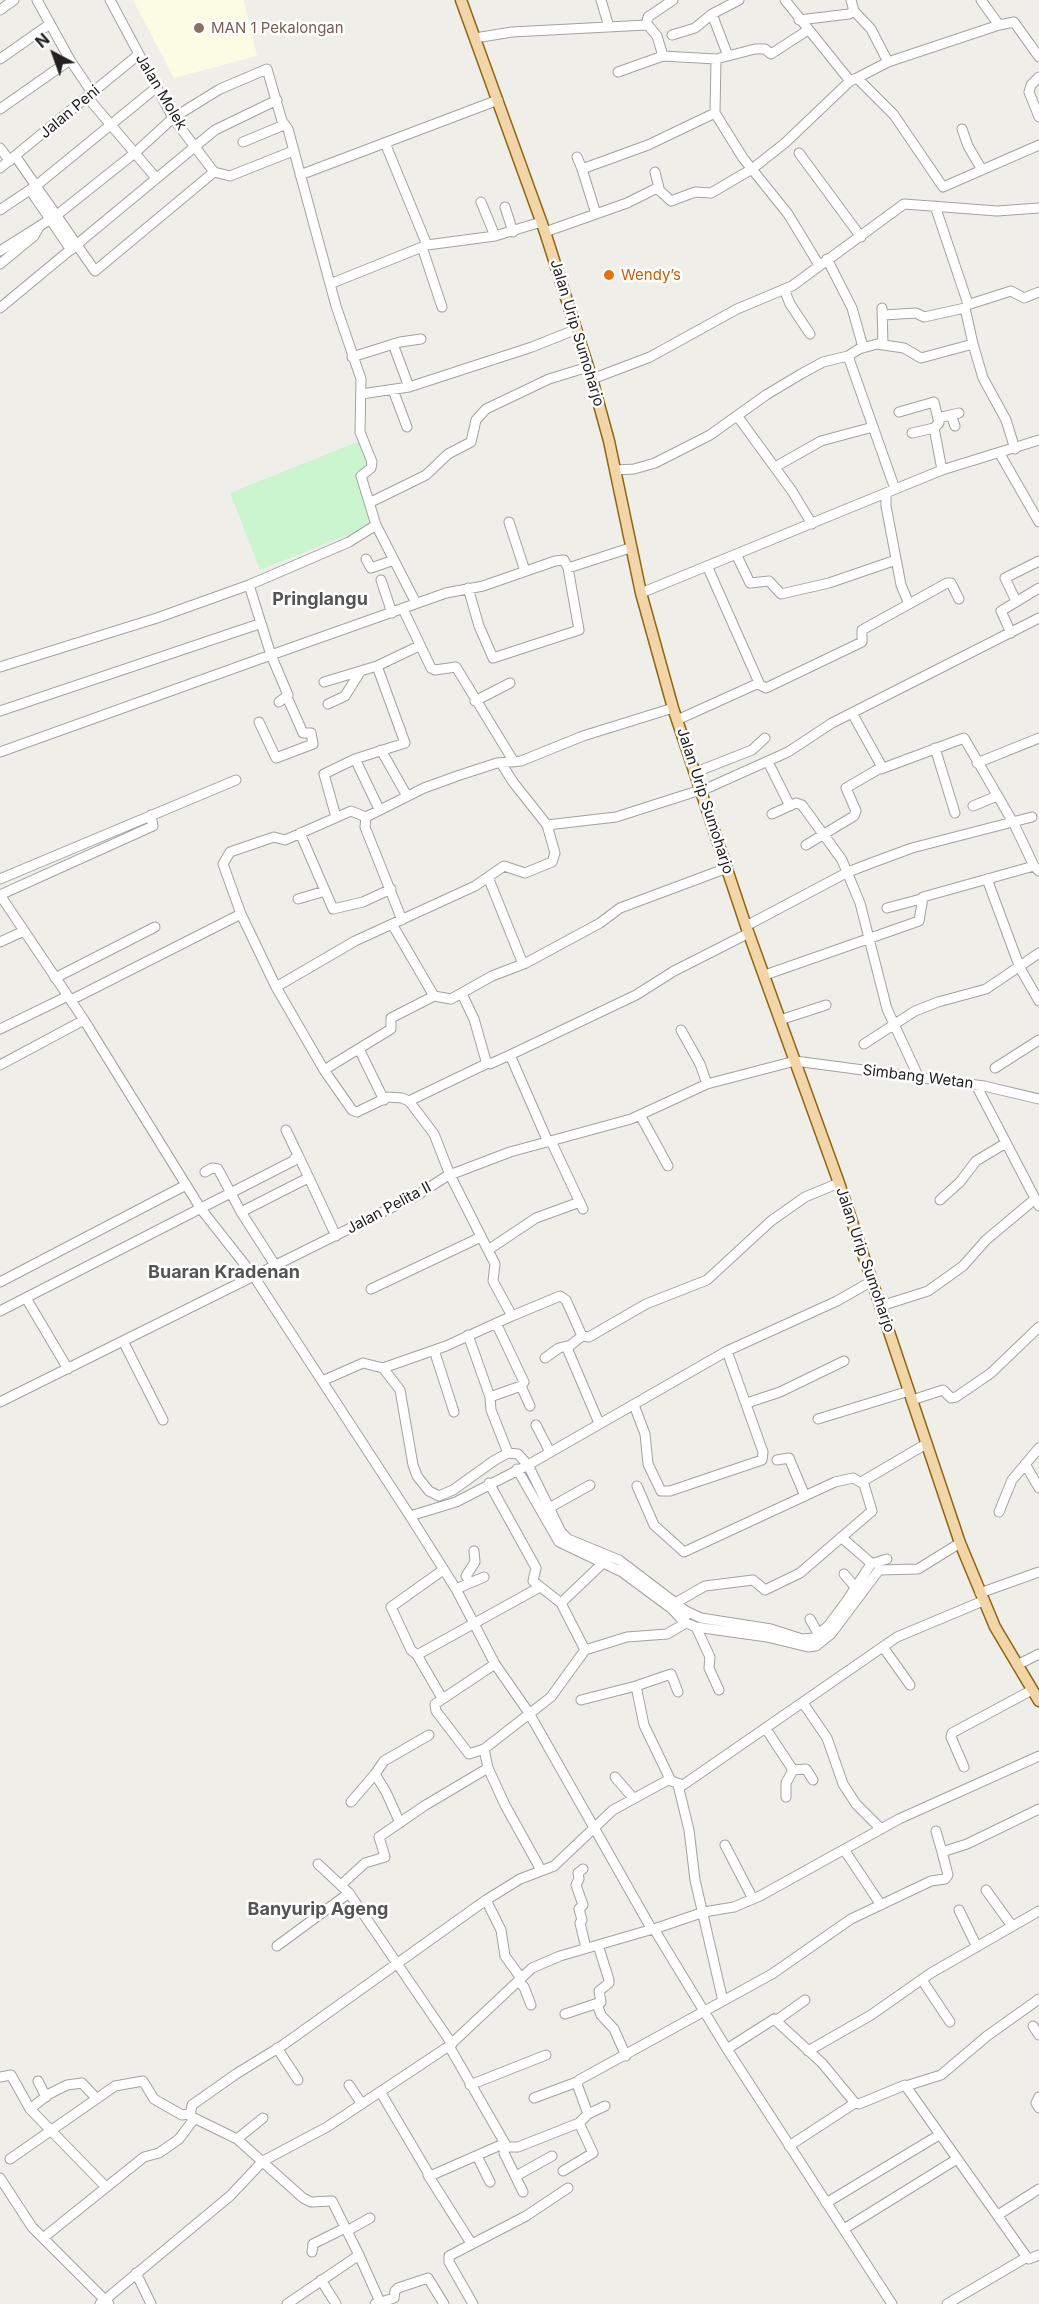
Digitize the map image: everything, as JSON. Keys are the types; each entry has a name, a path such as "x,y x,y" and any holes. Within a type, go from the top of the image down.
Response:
{"main road":[{"name":"Jalan Urip Sumoharjo","path":"461,0 543,227 577,329 616,470 630,548 673,708 747,930 765,975 881,1306 960,1543 981,1597 1039,1701"}],"street":[{"path":"0,10 14,0"},
{"path":"37,0 90,96 156,178"},
{"name":"Jalan Molek","path":"110,0 173,118 216,173"},
{"path":"601,0 609,27"},
{"path":"663,56 657,36 647,24 648,17 673,0"},
{"path":"672,35 695,28 712,14 739,0"},
{"path":"785,0 799,20 853,80 894,115 943,187 950,207"},
{"path":"850,0 854,11 871,29 888,62"},
{"path":"981,0 999,25"},
{"path":"799,20 844,15 854,11"},
{"path":"712,14 728,56"},
{"path":"655,172 659,188 671,201 695,192 711,193 752,169 853,80 888,62 999,25 1014,22 1039,57"},
{"path":"0,59 50,24"},
{"path":"475,38 512,32 647,24"},
{"path":"618,72 663,56 716,58 755,49 765,49 771,54 808,30"},
{"name":"Jalan Peni","path":"0,168 138,55"},
{"path":"716,58 715,113 752,169 823,262 852,308 863,347"},
{"path":"0,109 70,60"},
{"path":"0,251 54,217 136,152 173,118 220,90 267,69 284,126 288,129 316,225 330,284 361,379 358,416 360,432 372,462 371,468 361,476 371,502 376,525 416,603"},
{"path":"1039,77 1030,85 1029,92 1039,117"},
{"path":"0,210 34,187 157,87"},
{"path":"0,308 224,124 277,100"},
{"path":"300,175 498,100"},
{"path":"582,170 648,145 715,113"},
{"path":"243,142 284,126"},
{"path":"962,129 968,146 982,170"},
{"path":"385,143 424,246 442,307"},
{"path":"943,187 1039,145"},
{"path":"0,147 13,159 74,247 93,270 98,270 216,173 230,176 293,151"},
{"path":"799,153 861,237"},
{"path":"577,158 596,214"},
{"path":"330,284 424,246 495,236 596,214 659,188"},
{"path":"481,202 495,236"},
{"path":"592,379 650,357 737,309 808,276 823,262 904,204 996,211 1039,208"},
{"path":"935,206 967,306 973,344 983,378 1006,420 1015,449"},
{"path":"505,207 513,232"},
{"path":"0,264 34,236 39,227"},
{"path":"784,289 793,310 810,334"},
{"path":"883,344 883,311 916,313 924,317 1011,291 1024,298 1039,292"},
{"path":"361,394 409,387 532,347 577,329"},
{"path":"352,357 393,344 421,339"},
{"path":"393,344 409,387"},
{"path":"616,470 634,469 655,463 710,435 766,395 801,374 823,362 848,356 863,347 883,344 904,348 921,358 973,344"},
{"path":"848,356 873,428 890,491 886,506 901,585 909,604"},
{"path":"371,502 426,475 448,454 471,442 477,417 486,409 549,379 588,367"},
{"path":"393,390 407,427"},
{"path":"899,412 934,402 939,423 934,428 912,433"},
{"path":"938,418 955,414 955,426"},
{"path":"738,417 775,467 812,524"},
{"path":"775,467 821,441 873,428"},
{"path":"934,428 942,470"},
{"path":"641,593 708,568 942,470 1039,440"},
{"path":"999,454 1039,522"},
{"path":"509,522 525,571"},
{"path":"0,667 157,618 249,585 349,542 376,525"},
{"path":"568,568 630,548"},
{"path":"737,556 750,584 769,580 781,594 828,583 896,560"},
{"path":"366,559 370,568 394,560"},
{"path":"0,752 416,603 468,588 483,586 559,560 564,560 568,568 579,630 494,658 479,626 468,588"},
{"path":"1016,601 1005,578 1039,561"},
{"path":"708,568 759,683 766,688 862,642 862,630 949,582 959,598"},
{"path":"381,580 392,613"},
{"path":"249,585 283,700 302,732 311,733 312,744 276,758 259,722"},
{"path":"1011,633 1001,611 1039,588"},
{"path":"403,609 419,646 433,670 456,667 514,762"},
{"path":"547,825 616,817 701,790 768,762 852,713 1039,618"},
{"path":"0,711 259,624"},
{"path":"324,682 377,666 419,646"},
{"path":"336,817 324,774 356,759 405,743 377,666"},
{"path":"328,704 345,696 360,672"},
{"path":"475,701 510,683"},
{"path":"677,720 759,683"},
{"path":"366,817 407,796 501,763 514,762 673,708"},
{"path":"852,713 882,765 881,769"},
{"path":"696,772 752,750 765,738"},
{"path":"806,845 855,814 846,792 848,786 881,769 964,738 1014,824 1036,868 987,879 887,908"},
{"path":"977,763 1039,738"},
{"path":"935,748 955,813"},
{"path":"381,750 407,796"},
{"path":"356,759 379,809"},
{"path":"768,762 790,806"},
{"path":"276,987 354,941 475,886 504,866 525,873 552,862 555,853 547,825 501,763"},
{"path":"0,879 236,780"},
{"path":"973,806 997,796"},
{"path":"772,814 796,803 802,805 848,872 870,939 887,1009 919,1078"},
{"path":"366,817 351,811 285,840 274,837 226,855 223,864 240,915 276,987 324,1070 353,1111 398,1097 409,1101 434,1134 450,1175 495,1266 493,1281 512,1316"},
{"path":"151,815 153,826 0,895 84,1020 201,1209 253,1275 410,1516 456,1589 495,1664 529,1713 593,1828 727,2049 892,2304"},
{"path":"366,817 365,827 402,920"},
{"path":"409,1101 636,995 848,872 912,848 1014,824 1032,817"},
{"path":"300,833 335,909 363,902 391,890"},
{"path":"38,862 43,876"},
{"path":"324,1070 391,1029 391,1018 434,996 452,999 492,976 523,964 600,923 620,908 727,868"},
{"path":"488,877 523,964"},
{"path":"987,879 1020,968 1039,1001"},
{"path":"298,899 325,891"},
{"path":"765,975 921,919 921,899"},
{"path":"0,1029 240,915"},
{"path":"392,924 434,996"},
{"path":"55,978 155,927"},
{"path":"0,942 24,931"},
{"path":"864,1044 915,1011 986,989 1039,953"},
{"path":"462,994 474,1019 488,1063"},
{"path":"780,1020 826,1005"},
{"path":"0,1065 84,1020"},
{"path":"681,1030 700,1064 707,1084"},
{"path":"995,1068 1039,1040"},
{"path":"359,1049 384,1100"},
{"path":"488,1250 536,1218 581,1206 510,1055"},
{"name":"Simbang Wetan","path":"795,1061 976,1085 1039,1099"},
{"name":"Jalan Pelita II","path":"0,1402 124,1343 253,1275 419,1194 450,1175 510,1152 640,1115 707,1084 795,1061"},
{"path":"881,1306 928,1291 963,1266 986,1240 1037,1203 976,1085"},
{"path":"640,1115 668,1166"},
{"path":"286,1130 336,1236"},
{"path":"940,1200 960,1182 976,1161 1006,1143"},
{"path":"0,1311 293,1161 298,1155"},
{"path":"204,1172 212,1168 219,1169 241,1212 275,1265"},
{"path":"241,1212 309,1178"},
{"path":"545,1358 582,1336 589,1336 668,1294 695,1287 707,1280 771,1221 805,1197 838,1183"},
{"path":"0,1282 186,1185"},
{"path":"371,1288 481,1237"},
{"path":"410,1516 456,1502 634,1405 727,1350 837,1302 872,1281"},
{"path":"323,1382 363,1363 383,1368 434,1350 560,1296 566,1300 582,1336"},
{"path":"26,1298 68,1369"},
{"path":"490,1397 521,1386 524,1382 496,1323"},
{"path":"818,1419 911,1395 943,1390 951,1398 956,1397 991,1373 1039,1327"},
{"path":"468,1335 490,1397 491,1410 508,1453"},
{"path":"124,1343 163,1420"},
{"path":"567,1346 582,1388 599,1423"},
{"path":"434,1350 454,1412"},
{"path":"634,1405 643,1425 648,1464 661,1491 670,1491 763,1459 764,1452 727,1350"},
{"path":"747,1402 780,1392 844,1361"},
{"path":"383,1368 400,1390 417,1476 434,1495 439,1496 453,1490 508,1453 518,1454 559,1542 604,1562 685,1616 696,1627 710,1657 709,1668 719,1690"},
{"path":"521,1386 530,1406"},
{"path":"536,1425 550,1452"},
{"path":"862,1483 926,1444"},
{"path":"999,1512 1012,1480 1027,1468 1039,1448"},
{"path":"777,1460 789,1458 805,1496"},
{"path":"495,1664 442,1698 434,1707 469,1754 484,1749 555,1693 564,1676 585,1650 627,1637 667,1634 682,1626 685,1616 677,1602 619,1560 568,1539 561,1532 523,1467"},
{"path":"1027,1468 1039,1488"},
{"path":"637,1486 654,1525 684,1552 835,1482 852,1478 862,1483 873,1509 800,1573 768,1590 763,1589 753,1580 712,1584 700,1587 677,1602"},
{"path":"489,1484 536,1568 532,1579 561,1603 585,1650"},
{"path":"549,1508 590,1485"},
{"path":"841,1537 871,1563"},
{"path":"859,1588 879,1570 918,1569 960,1543"},
{"path":"469,1581 466,1576 475,1562 474,1551"},
{"path":"871,1563 887,1559"},
{"path":"561,1603 604,1562"},
{"path":"696,1627 767,1637 808,1647 831,1634 859,1588 871,1563"},
{"path":"442,1698 417,1655 411,1650 391,1607 443,1570"},
{"path":"43,2238 105,2186 146,2156 159,2153 179,2139 191,2116 192,2105 277,2048 486,1900 520,1879 554,1866 613,1810 633,1798 674,1782 683,1785 912,1629 1039,1572"},
{"path":"844,1574 859,1588"},
{"path":"456,1589 484,1576"},
{"path":"417,1655 540,1587"},
{"path":"685,1616 771,1629 795,1638 817,1640"},
{"path":"810,1619 817,1640"},
{"path":"883,1647 910,1685"},
{"path":"1017,1665 1039,1654"},
{"path":"581,1700 636,1686 671,1674 678,1692"},
{"path":"636,1686 644,1725 674,1782 689,1830 695,1880 723,2001"},
{"path":"964,1767 951,1735 1032,1690"},
{"path":"804,1703 827,1738 843,1784 856,1803 881,1829"},
{"path":"766,1729 793,1770"},
{"path":"351,1802 384,1761 429,1735"},
{"path":"484,1749 488,1768 505,1805 541,1870"},
{"path":"0,2178 28,2221 105,2303 136,2273 230,2196 263,2162 381,2093 450,2045 519,1979 543,1962 704,1912 734,1907 845,1851 881,1829 1039,1756"},
{"path":"341,1885 365,1863 385,1857 380,1837 488,1768"},
{"path":"793,1770 806,1769 813,1780"},
{"path":"786,1797 786,1783 793,1770"},
{"path":"375,1774 400,1823"},
{"path":"615,1777 633,1798"},
{"path":"942,1852 967,1844 1039,1809"},
{"path":"534,2098 577,2082 705,2012 772,1974 851,1919 931,1881 939,1882 947,1877 936,1831"},
{"path":"725,1845 753,1899"},
{"path":"845,1851 881,1905"},
{"path":"318,1864 349,1893 450,2045 504,2145 504,2153 524,2192"},
{"path":"583,1869 578,1873 579,1879 576,1885 583,1905 579,1910 586,1948"},
{"path":"986,1890 1012,1926"},
{"path":"277,1946 349,1893"},
{"path":"486,1900 501,1930 505,1956 524,1987 531,2005"},
{"path":"959,1910 977,1947"},
{"path":"808,2051 871,2015 922,1980 1039,1911"},
{"path":"565,2014 601,2002 599,1991 609,1983 609,1980 598,1945"},
{"path":"922,1980 950,2022"},
{"path":"789,2146 855,2103 859,2104 904,2085 941,2075 987,2036 1039,1999"},
{"path":"727,2049 772,2020 777,2020 805,2000"},
{"path":"597,2004 601,2015 614,2029 626,2056"},
{"path":"777,2020 828,2070 855,2103"},
{"path":"1033,2026 1039,2035"},
{"path":"277,2048 298,2080"},
{"path":"470,2085 546,2055"},
{"path":"0,2077 10,2075 30,2109 105,2186"},
{"path":"10,2159 115,2086 140,2080 154,2099 182,2115 191,2116 237,2139 303,2198 311,2202 332,2201 359,2255 378,2303 394,2298 398,2288 428,2278 444,2304"},
{"path":"38,2081 46,2097"},
{"path":"30,2109 62,2087 82,2082 96,2098"},
{"path":"577,2082 588,2114"},
{"path":"349,2085 362,2104"},
{"path":"906,2086 1027,2257"},
{"path":"381,2093 428,2175 471,2242"},
{"path":"1039,2097 1036,2103 1039,2108"},
{"path":"428,2175 435,2176 504,2145 512,2149 518,2147 579,2123 588,2114 605,2106"},
{"path":"237,2139 263,2118"},
{"path":"563,2171 593,2153 579,2123"},
{"path":"826,2203 939,2135"},
{"path":"477,2156 490,2182"},
{"path":"516,2176 552,2156"},
{"path":"844,2229 957,2159"},
{"path":"472,2304 449,2259 451,2254 526,2216 568,2188"},
{"path":"998,2215 1039,2189"},
{"path":"312,2252 316,2242 370,2218"},
{"path":"287,2304 359,2255"},
{"path":"947,2304 1027,2257 1039,2255"},
{"path":"136,2273 152,2304"},
{"path":"321,2280 336,2304"}],"shaded area":[{"name":"MAN 1 Pekalongan","path":"133,0 244,0 257,56 174,78"}],"green space":[{"path":"360,441 370,466 355,472 375,524 260,570 230,493"}],"place":[{"name":"MAN 1 Pekalongan","path":"199,28"},
{"name":"Wendy’s","path":"609,275"}],"district":[{"name":"Pringlangu","path":"320,600"},
{"name":"Buaran Kradenan","path":"224,1273"},
{"name":"Banyurip Ageng","path":"318,1910"}]}
